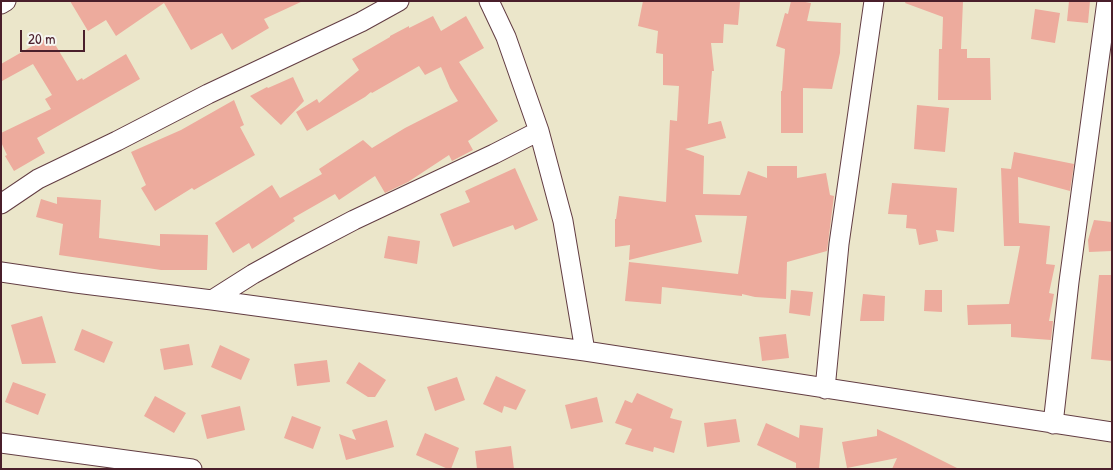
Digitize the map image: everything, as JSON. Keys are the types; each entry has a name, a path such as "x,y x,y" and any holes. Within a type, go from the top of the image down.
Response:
{"street":[{"path":"1,4 6,1"},
{"path":"1,204 38,180 208,94 361,22 399,1"},
{"path":"489,1 506,37 539,131 563,221 585,351"},
{"path":"825,388 839,244 874,1"},
{"path":"1053,424 1070,272 1107,1"},
{"path":"212,300 253,274 345,225 539,131"},
{"path":"1,272 585,351 1112,432"},
{"path":"1,443 192,469"}],"building":[{"path":"70,1 303,1 264,19 269,28 232,50 222,33 191,50 164,3 116,36 106,20 88,31"},
{"path":"643,1 740,2 738,25 724,24 723,43 711,43 714,71 712,71 708,124 721,121 726,138 685,149 704,156 703,194 740,195 748,171 767,178 767,166 797,166 797,178 826,173 830,195 834,196 827,251 787,262 786,299 662,287 661,304 625,301 629,262 738,274 747,216 695,215 702,242 629,260 630,245 615,247 615,219 619,196 666,202 670,120 677,121 679,86 663,85 663,54 656,53 658,31 638,26"},
{"path":"791,1 811,3 807,21 841,23 840,53 832,89 803,88 803,133 781,133 781,91 785,49 776,46 785,13 788,14"},
{"path":"906,1 963,1 961,49 967,49 967,58 990,58 991,100 938,100 939,49 942,49 943,17 905,3"},
{"path":"1069,1 1090,1 1088,23 1067,21"},
{"path":"1035,9 1060,13 1055,43 1031,39"},
{"path":"433,16 441,31 466,16 484,48 459,62 498,121 468,141 473,150 452,161 449,155 408,182 385,193 375,176 339,200 335,194 293,218 295,221 252,249 249,243 233,253 215,223 272,185 280,198 322,174 319,169 363,140 372,148 405,128 458,101 441,67 425,75 419,66 371,92 307,131 296,112 317,99 319,103 359,70 352,59 390,36"},
{"path":"50,36 77,81 82,78 83,80 126,54 140,79 37,138 45,153 14,171 5,156 7,155 1,142 1,133 51,109 45,99 52,95 33,64 2,81 1,64"},
{"path":"293,77 304,101 281,125 250,96"},
{"path":"234,100 244,125 240,127 255,155 194,190 192,188 155,211 141,188 146,185 131,152 181,130"},
{"path":"917,105 949,108 945,152 914,149"},
{"path":"1014,152 1074,164 1070,191 1018,177 1019,223 1050,226 1046,264 1055,265 1049,293 1054,294 1049,321 1053,321 1051,340 1011,337 1011,324 968,325 967,305 1009,304 1020,246 1004,246 1001,168 1011,169"},
{"path":"515,168 538,220 515,230 513,225 453,247 440,214 470,202 465,191"},
{"path":"892,183 957,188 954,232 936,230 938,241 919,245 916,229 906,228 907,215 888,214"},
{"path":"57,197 101,200 99,238 160,246 160,234 208,235 207,270 161,270 59,255 63,224 36,217 41,199 57,204"},
{"path":"1094,220 1112,222 1112,251 1089,252 1088,240"},
{"path":"388,236 420,241 417,264 384,258"},
{"path":"1099,275 1112,275 1112,361 1091,359"},
{"path":"791,290 813,292 810,316 789,313"},
{"path":"925,290 942,290 942,312 924,311"},
{"path":"863,294 885,296 884,321 860,321"},
{"path":"42,316 56,363 22,364 11,325"},
{"path":"82,329 113,342 104,363 74,350"},
{"path":"786,334 789,358 762,361 759,337"},
{"path":"189,344 193,365 164,370 160,349"},
{"path":"220,345 250,359 241,380 211,367"},
{"path":"327,360 330,382 297,386 294,364"},
{"path":"359,362 386,380 375,397 368,397 346,383"},
{"path":"496,376 526,390 516,410 504,406 502,413 483,404"},
{"path":"457,377 465,400 435,411 427,387"},
{"path":"13,382 46,394 38,415 5,402"},
{"path":"637,393 673,409 670,418 682,421 674,453 654,447 653,452 625,444 632,429 615,423 625,400 632,403"},
{"path":"155,396 186,413 174,433 144,416"},
{"path":"597,397 603,422 571,429 565,405"},
{"path":"240,406 245,430 207,439 201,415"},
{"path":"292,416 321,427 313,449 284,438"},
{"path":"736,419 740,442 707,447 704,423"},
{"path":"387,420 394,447 346,460 339,434 356,440 352,430"},
{"path":"766,423 799,438 800,425 823,428 819,469 796,469 796,463 757,445"},
{"path":"877,429 959,469 892,469 897,458 847,468 842,442 877,436"},
{"path":"425,433 459,448 451,469 416,455"},
{"path":"511,446 514,469 477,469 475,451"}]}
